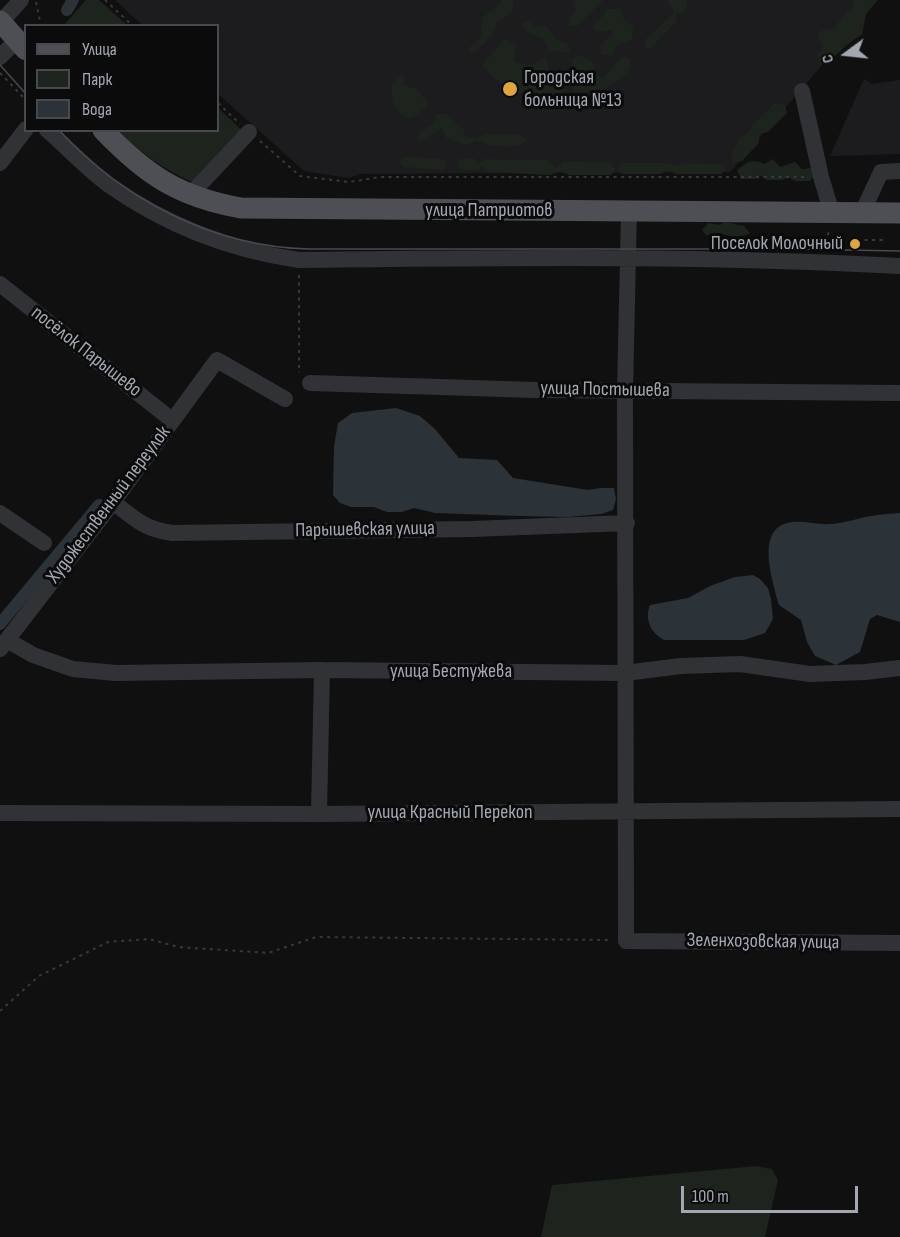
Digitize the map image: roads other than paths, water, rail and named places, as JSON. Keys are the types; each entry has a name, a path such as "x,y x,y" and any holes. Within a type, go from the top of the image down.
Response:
{"main road":[{"path":"0,21 21,45"},
{"name":"улица Патриотов","path":"105,132 147,171 169,185 214,203 241,208 900,213"}],"street":[{"path":"0,21 21,0"},
{"path":"0,57 21,45"},
{"path":"802,91 821,177 832,213"},
{"path":"0,163 24,132"},
{"path":"50,132 107,184 148,211 201,235 237,248 299,260 628,258 900,266"},
{"path":"190,195 249,132"},
{"path":"862,213 881,172 900,171"},
{"path":"625,812 626,391 629,211"},
{"name":"посёлок Парышево","path":"0,284 172,420"},
{"name":"Художественный переулок","path":"4,645 217,360 285,399"},
{"name":"улица Постышева","path":"310,383 626,391 900,393"},
{"name":"Парышевская улица","path":"113,502 143,526 172,533 472,529 627,524"},
{"name":"Художественный переулок","path":"0,513 44,543"},
{"name":"улица Бестужева","path":"4,645 73,669 116,673 322,670 625,673 681,666 740,664 810,674 900,668"},
{"path":"319,814 322,670"},
{"name":"улица Красный Перекоп","path":"0,813 319,814 900,809"},
{"name":"Зеленхозовская улица","path":"625,812 626,941 900,943"}],"water":[{"path":"396,408 420,416 435,429 459,458 497,460 513,478 588,490 614,488 616,499 613,510 601,514 567,517 519,516 435,513 414,508 402,512 387,512 374,507 351,507 340,503 333,495 334,446 338,423 352,413"},
{"path":"900,513 900,622 877,615 870,619 860,652 836,665 815,656 807,642 801,620 779,605 770,569 769,544 773,533 781,525 793,522 831,524"},
{"path":"753,575 768,588 771,599 773,619 765,633 744,640 664,640 652,630 648,620 650,605 688,598 710,586 735,577"}],"waterway":[{"path":"67,10 73,0"},
{"path":"0,624 99,505"}],"tram line":[{"path":"0,65 24,92"},
{"path":"61,132 112,178 141,198 172,215 205,229 274,246 309,249 900,251"}],"place":[{"name":"Городская больница №13","path":"510,89"},
{"name":"Поселок Молочный","path":"855,244"}]}
